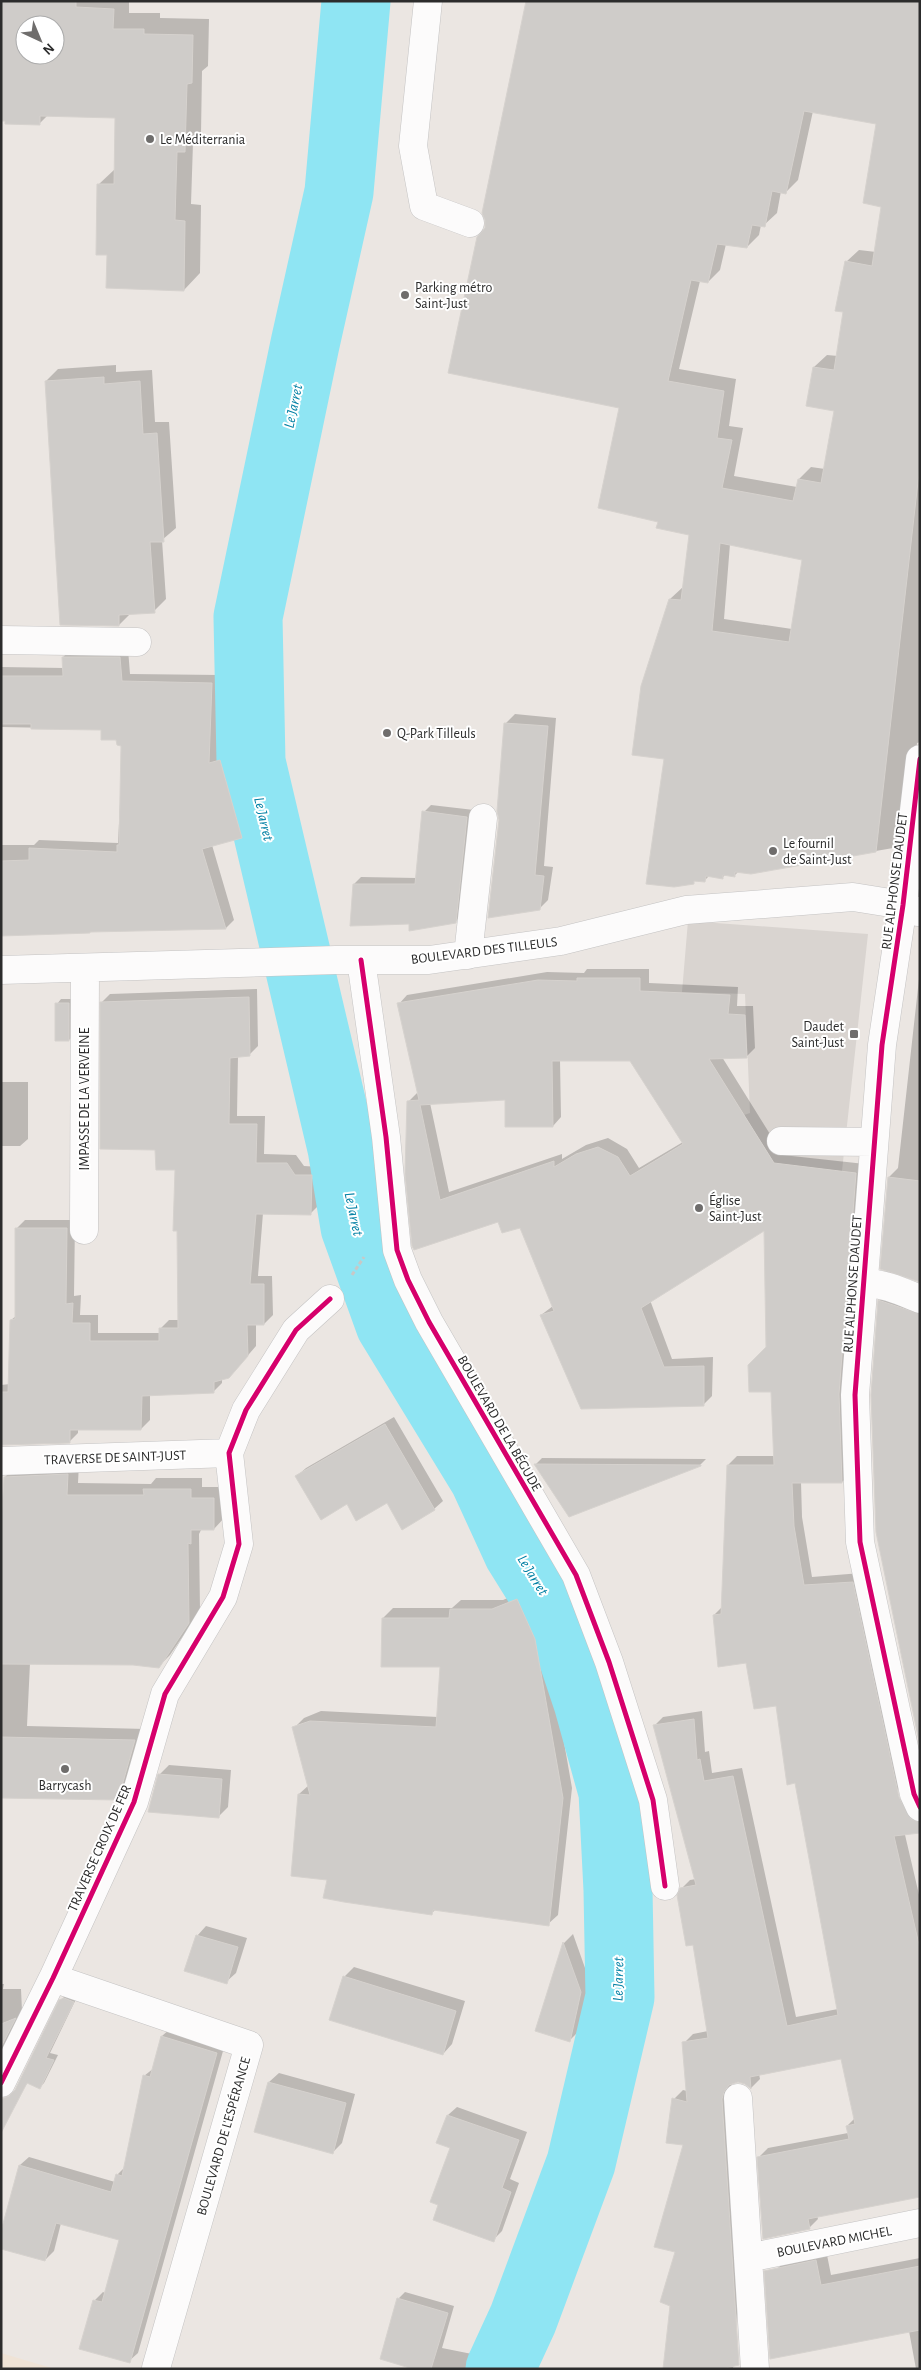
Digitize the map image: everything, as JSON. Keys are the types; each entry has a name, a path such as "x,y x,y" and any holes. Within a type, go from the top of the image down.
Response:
{"street":[{"path":"428,1 413,146 424,206 470,223"},
{"path":"1,640 137,642"},
{"name":"RUE ALPHONSE DAUDET","path":"920,758 911,908 882,1045 855,1395 860,1542 914,1794 920,1807"},
{"path":"468,955 483,818"},
{"name":"BOULEVARD DES TILLEULS","path":"1,970 348,960 429,960 561,941 686,910 853,897 911,908"},
{"name":"BOULEVARD DE LA BÉGUDE","path":"348,960 386,1138 397,1250 408,1280 429,1322 576,1576 609,1662 653,1800 664,1886"},
{"name":"IMPASSE DE LA VERVEINE","path":"84,1230 85,968"},
{"path":"781,1142 874,1142"},
{"path":"863,1282 886,1285 920,1300"},
{"name":"TRAVERSE CROIX DE FER","path":"1,2083 53,1978 134,1802 165,1694 222,1597 238,1544 229,1452 246,1410 296,1330 330,1299"},
{"name":"TRAVERSE DE SAINT-JUST","path":"1,1461 229,1452"},
{"name":"BOULEVARD DE L'ESPÉRANCE","path":"53,1978 249,2046 156,2368"},
{"path":"738,2098 755,2369"},
{"name":"BOULEVARD MICHEL","path":"748,2258 920,2224"}],"shaded area":[{"path":"688,921 868,934 842,1171 802,1208 744,1115 750,1113 745,994 682,992"},
{"path":"1,2353 55,2369 1,2369"}],"building":[{"name":"Le Méditerrania","path":"1,1 76,1 76,7 114,9 113,29 144,29 144,34 193,35 192,83 187,84 185,152 177,152 175,220 185,221 184,291 106,288 107,255 96,255 97,184 114,184 115,118 40,116 40,125 5,124 5,121 1,121"},
{"path":"526,1 920,1 920,464 876,852 751,874 735,872 735,877 723,875 723,879 706,876 705,882 694,881 694,884 674,887 646,884 664,759 632,755 641,686 669,599 681,600 689,535 656,528 658,522 598,508 619,408 448,373 477,237 485,228 485,220 482,213","holes":["804,111 876,124 863,203 881,207 872,266 845,261 835,311 843,312 834,370 813,367 806,406 834,411 821,483 798,479 793,501 722,488 732,440 717,438 724,391 668,381 691,280 708,283 717,244 747,248 752,225 765,227 772,191 786,194","720,543 802,560 789,642 712,631"]},
{"path":"104,377 104,384 140,381 143,434 157,433 164,542 150,542 155,613 119,615 119,626 60,625 45,381"},
{"path":"62,657 120,657 122,681 212,683 209,763 220,760 242,838 202,849 226,929 1,936 1,861 29,860 29,848 117,852 117,845 119,845 121,746 117,745 116,740 101,740 101,730 31,729 31,724 1,724 1,676 63,676"},
{"path":"504,723 548,726 535,875 544,876 540,910 488,918 499,820 497,811"},
{"path":"422,811 467,817 456,923 409,931 409,924 350,926 353,884 415,884"},
{"path":"577,978 640,978 640,991 730,995 728,1014 745,1015 747,1058 709,1059 774,1163 856,1173 839,1394 842,1483 792,1483 794,1526 804,1585 853,1582 899,1797 911,1819 920,1822 920,1833 894,1836 920,1949 920,2197 808,2219 810,2229 763,2239 757,2157 849,2139 846,2126 855,2124 841,2059 750,2077 751,2089 745,2084 738,2082 729,2085 722,2099 739,2365 721,2369 663,2369 670,2306 660,2302 675,2252 654,2247 683,2145 666,2143 672,2098 687,2102 682,2042 708,2038 693,1945 686,1946 677,1895 680,1888 696,1885 653,1725 694,1719 697,1760 700,1759 704,1781 733,1776 787,2026 838,2015 795,1783 787,1785 776,1706 754,1709 746,1663 718,1667 713,1615 721,1614 727,1465 774,1465 771,1392 749,1392 748,1365 766,1347 764,1231 641,1308 664,1367 704,1366 704,1406 581,1409 540,1315 554,1311 520,1228 502,1233 498,1222 414,1250 412,1246 405,1174 407,1101 419,1100 397,1003 538,980 577,981","holes":["552,1061 630,1061 683,1144 630,1176 618,1157 598,1147 576,1154 554,1167 554,1161 440,1200 420,1105 505,1100 505,1127 553,1127"]},
{"path":"249,997 250,1056 230,1058 229,1124 257,1124 256,1163 287,1163 295,1175 312,1175 311,1215 256,1214 250,1284 264,1284 264,1325 247,1325 248,1356 229,1378 214,1382 214,1393 142,1396 141,1430 70,1430 70,1443 1,1445 1,1392 8,1392 10,1320 15,1319 15,1228 67,1228 66,1304 73,1303 72,1323 90,1323 90,1341 159,1341 159,1328 178,1328 177,1231 173,1231 175,1170 156,1170 155,1150 100,1149 100,1002"},
{"path":"55,1003 69,1003 69,1041 55,1041"},
{"path":"888,1177 920,1181 920,1282 880,1269"},
{"path":"878,1300 920,1314 920,1746 876,1532 871,1395"},
{"path":"385,1424 435,1510 402,1530 387,1503 356,1521 347,1504 321,1520 295,1476"},
{"path":"534,1464 701,1465 701,1466 569,1517"},
{"path":"68,1474 67,1495 144,1495 143,1489 191,1489 191,1498 214,1498 214,1530 191,1530 191,1544 188,1543 189,1623 159,1668 133,1665 1,1664 1,1526 4,1477"},
{"path":"517,1599 535,1639 563,1798 549,1926 433,1910 432,1915 323,1898 327,1880 291,1876 298,1794 310,1795 292,1727 310,1721 436,1727 440,1667 381,1667 382,1618 449,1618 450,1609 492,1609"},
{"name":"Barrycash","path":"1,1737 135,1740 118,1800 1,1798"},
{"path":"158,1774 222,1779 219,1818 148,1812"},
{"path":"196,1935 238,1947 227,1984 184,1971"},
{"path":"563,1942 581,1992 570,2042 535,2031"},
{"path":"343,1976 456,2011 443,2055 329,2020"},
{"path":"64,1998 74,2002 46,2058 54,2060 40,2089 27,2083 1,2133 1,2099 9,2096 15,2090 59,2000"},
{"path":"16,2018 1,2047 1,2024"},
{"path":"161,2036 217,2053 130,2363 79,2349 93,2300 102,2302 119,2240 56,2223 45,2261 1,2249 1,2231 19,2165 111,2192 116,2174 122,2176 143,2075 150,2077"},
{"path":"268,2082 346,2103 333,2154 254,2132"},
{"path":"447,2115 519,2140 502,2188 511,2192 494,2242 433,2220 438,2205 430,2202 450,2148 436,2143"},
{"path":"816,2260 821,2285 920,2266 920,2330 770,2359 764,2271"},
{"path":"397,2298 448,2313 431,2369 413,2369 380,2359"}],"waterway":[{"name":"Le Jarret","path":"356,1 339,192 248,617 251,762 342,1148 355,1227 390,1324 484,1478 518,1552 561,1621 588,1702 613,1792 618,1890 620,1997 581,2163 523,2319 500,2369"}],"cycle path":[{"path":"920,759 903,905 882,1045 855,1395 860,1542 914,1794 920,1807"},
{"path":"361,960 386,1137 397,1250 408,1280 429,1322 576,1575 609,1662 653,1800 665,1886"},
{"path":"1,2083 53,1978 134,1802 165,1694 223,1597 239,1544 229,1453 246,1410 296,1330 330,1299"}],"place":[{"name":"Le Méditerrania","path":"150,139"},
{"name":"Parking métro Saint-Just","path":"405,295"},
{"name":"Q-Park Tilleuls","path":"387,733"},
{"name":"Le fournil de Saint-Just","path":"773,851"},
{"name":"Daudet Saint-Just","path":"854,1034"},
{"name":"Église Saint-Just","path":"699,1208"},
{"name":"Barrycash","path":"65,1769"}]}
